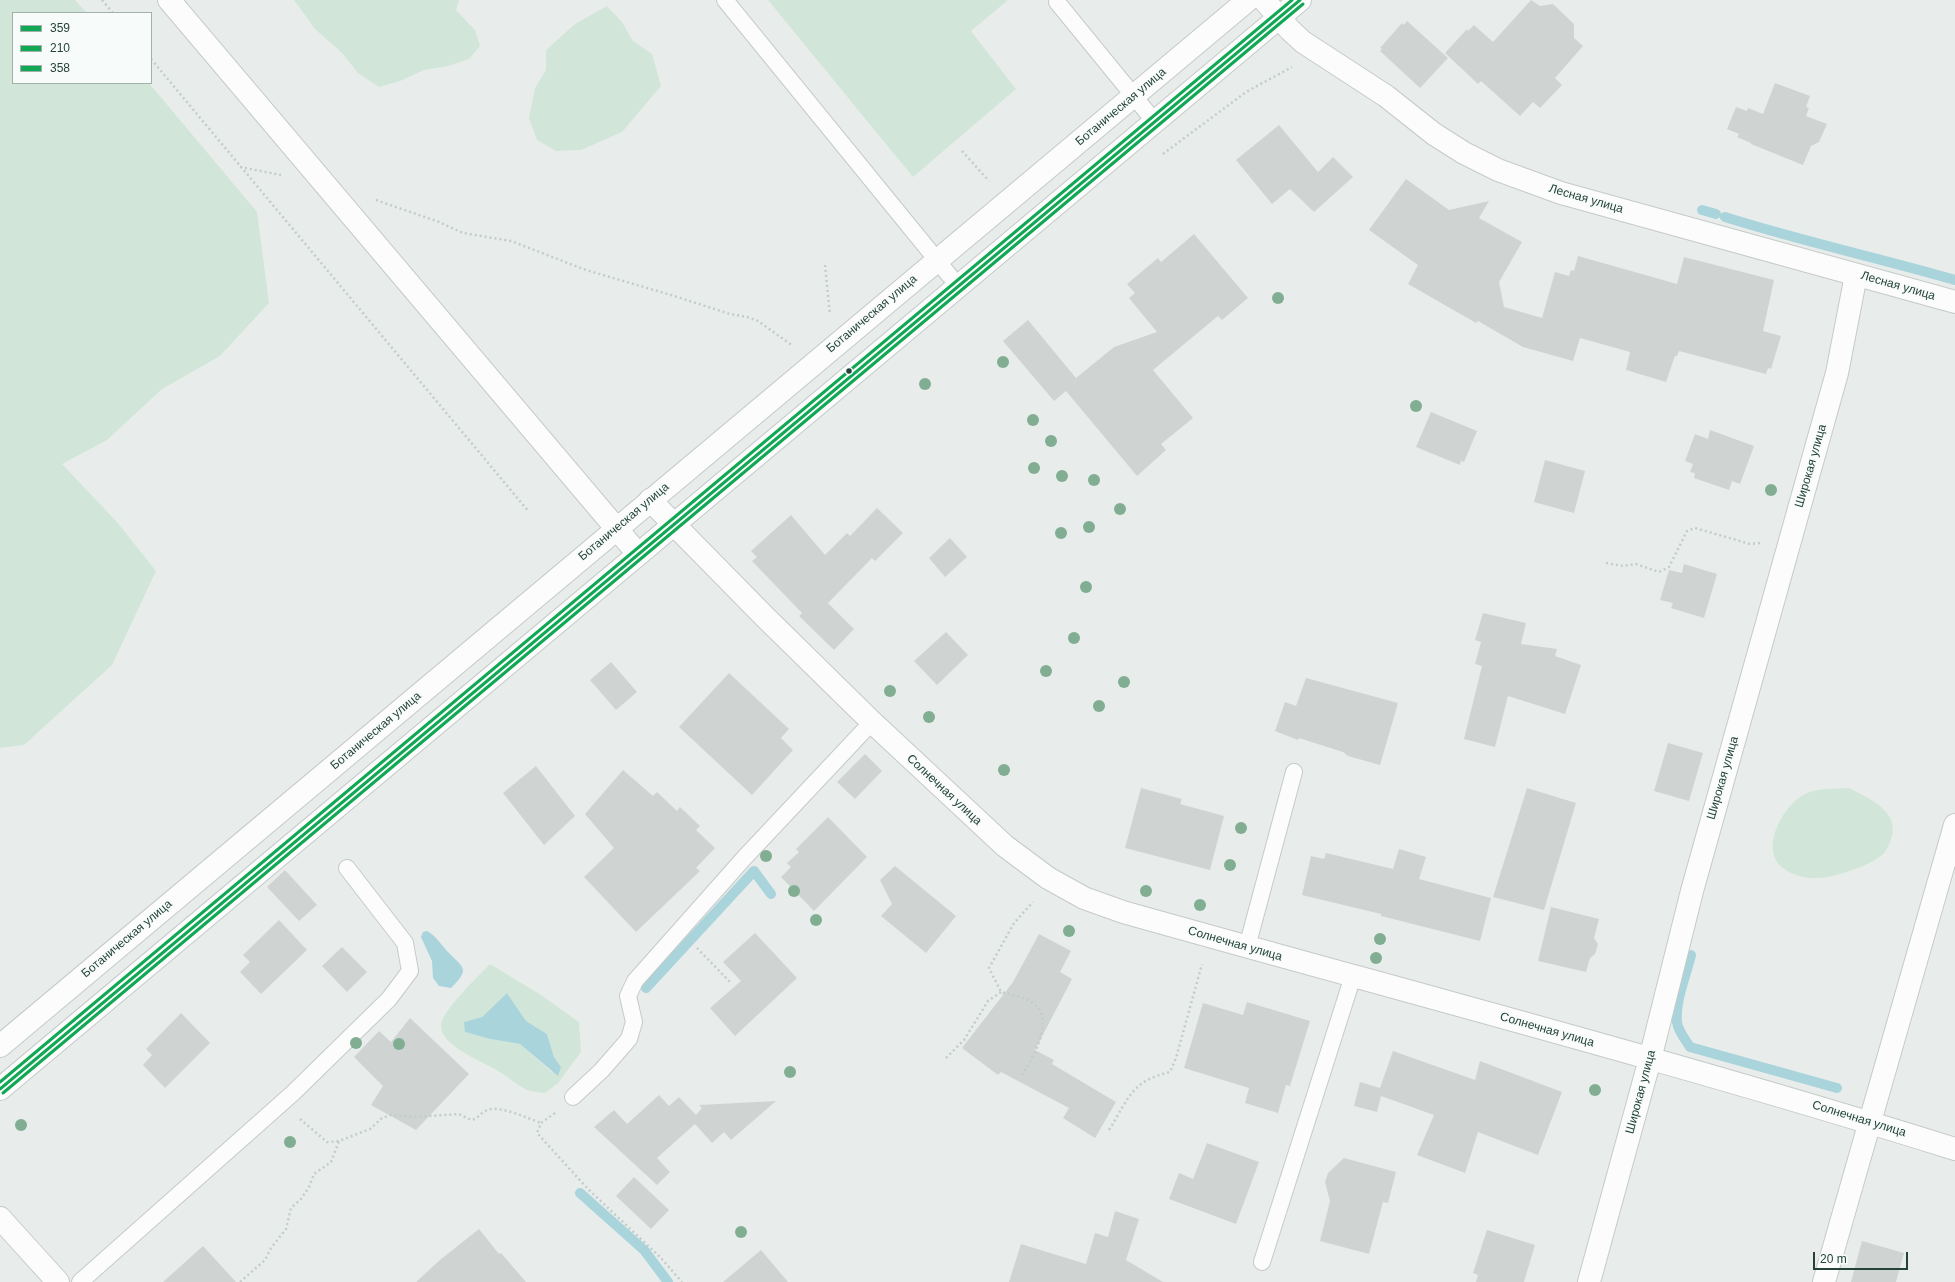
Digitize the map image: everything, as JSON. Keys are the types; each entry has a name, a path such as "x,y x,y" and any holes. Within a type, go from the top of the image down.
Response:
{"street":[{"path":"169,0 638,554"},
{"name":"Ботаническая улица","path":"0,1046 1248,0"},
{"name":"Лесная улица","path":"1264,0 1302,42 1386,96 1434,134 1464,153 1504,172 1561,193 1955,302"},
{"path":"0,1089 1300,0"},
{"name":"Широкая улица","path":"1589,1282 1650,1059 1692,891 1837,373 1856,274"},
{"name":"Солнечная улица","path":"650,500 872,722 1005,846 1048,878 1084,898 1122,912 1650,1059 1869,1122 1955,1149"},
{"path":"1824,1282 1869,1122 1950,864 1955,825"},
{"path":"0,1218 58,1282"}],"lane":[{"path":"724,0 958,286"},
{"path":"1057,2 1155,122"},
{"path":"573,1097 601,1071 629,1039 634,1022 628,996 635,981 745,857 872,722"},
{"path":"1247,947 1294,772"},
{"path":"80,1282 277,1107 389,998 410,971 405,943 347,868"},
{"path":"1262,1262 1353,976"}],"path":[{"path":"102,0 112,12"},
{"path":"1161,155 1246,92 1319,54"},
{"path":"152,60 529,512"},
{"path":"962,151 991,183"},
{"path":"240,167 272,174 287,175"},
{"path":"374,199 439,222 463,233 511,241 586,270 730,314 747,317 758,322 795,348"},
{"path":"825,265 830,313"},
{"path":"1606,563 1623,566 1636,564 1659,572 1669,567 1687,531 1695,528 1750,544 1790,540"},
{"path":"1022,1075 1044,1032 1042,1013 1034,1003 1001,992 989,968 1014,923 1031,905 1048,878"},
{"path":"1109,1130 1133,1091 1142,1082 1170,1072 1176,1058 1210,936"},
{"path":"693,943 730,982"},
{"path":"946,1058 964,1040 967,1032 988,1001 1001,992"},
{"path":"573,1097 541,1123 537,1133 588,1189 660,1257 682,1282"},
{"path":"277,1107 302,1121 327,1142 339,1141 370,1129 382,1118 391,1115 414,1117 459,1114 471,1120 476,1119 485,1111 495,1108 541,1123"},
{"path":"240,1282 265,1260 271,1248 286,1229 291,1208 301,1200 309,1187 314,1174 331,1162 339,1141"}],"green space":[{"path":"0,0 75,0 86,12 12,12 12,84 150,84 257,212 269,303 220,356 162,389 107,440 62,464 117,522 156,571 112,665 24,745 0,748"},
{"path":"294,0 459,0 456,10 475,30 480,46 469,59 448,66 424,70 400,81 379,87 358,73 342,53 315,29"},
{"path":"768,0 1008,0 971,31 1016,89 913,177"},
{"path":"607,6 622,22 633,41 652,54 661,86 622,132 581,150 556,151 537,140 529,118 535,88 546,70 546,50 575,24"},
{"path":"1849,788 1874,802 1889,815 1893,833 1885,852 1872,862 1833,876 1813,878 1804,877 1795,875 1783,868 1776,860 1773,850 1774,839 1777,827 1790,806 1798,798 1812,791"},
{"path":"490,964 541,995 579,1022 581,1052 558,1083 545,1093 529,1091 523,1088 497,1070 461,1051 447,1039 442,1032 441,1025 447,1011","holes":["507,993 526,1021 547,1034 554,1057 561,1067 552,1072 520,1044 490,1039 465,1032 465,1022 482,1017"]}],"water":[{"path":"427,931 435,937 462,968 463,972 461,976 451,988 439,986 433,978 432,961 421,937 423,932"},
{"path":"507,993 526,1021 547,1034 554,1057 561,1067 558,1076 520,1044 490,1039 465,1032 464,1022 482,1017"}],"building":[{"path":"1531,0 1540,6 1553,4 1574,24 1574,38 1583,46 1555,78 1562,85 1540,108 1533,102 1520,116 1481,81 1478,84 1445,53 1467,29 1468,31 1474,25 1493,42"},
{"path":"1407,21 1448,58 1420,88 1380,51 1382,49 1380,48 1402,23 1404,25"},
{"path":"1775,83 1810,96 1806,107 1809,108 1806,116 1827,124 1819,142 1811,146 1803,165 1751,144 1737,137 1739,134 1727,129 1736,107 1747,111 1748,108 1763,114"},
{"path":"1279,125 1318,172 1333,157 1353,177 1314,212 1290,189 1272,204 1236,160"},
{"path":"1406,179 1449,210 1489,201 1479,218 1522,242 1499,282 1504,307 1542,318 1555,272 1569,276 1571,270 1574,271 1578,256 1677,284 1684,257 1774,280 1763,331 1781,336 1771,369 1768,368 1766,374 1679,351 1677,356 1675,356 1666,382 1626,370 1630,352 1580,338 1573,361 1523,347 1478,321 1476,323 1408,284 1418,265 1369,230"},
{"path":"1194,234 1248,298 1222,320 1218,316 1153,370 1193,418 1161,444 1166,450 1137,476 1066,391 1054,401 1003,341 1028,320 1076,378 1114,347 1157,332 1129,298 1135,293 1127,284 1158,258 1161,262"},
{"path":"1431,412 1477,431 1464,462 1461,461 1460,465 1416,447"},
{"path":"1710,430 1754,446 1740,484 1732,481 1729,490 1694,478 1695,473 1690,472 1693,464 1685,461 1695,434 1708,439"},
{"path":"1545,460 1585,471 1574,513 1534,502"},
{"path":"877,508 903,533 875,561 872,558 828,603 854,629 834,650 799,616 802,613 752,561 757,557 751,551 791,515 825,555 847,533 850,536"},
{"path":"950,538 967,557 945,577 929,558"},
{"path":"1684,564 1717,574 1704,618 1671,608 1673,603 1660,600 1669,570 1682,573"},
{"path":"1483,613 1526,623 1521,644 1557,649 1555,656 1581,665 1565,714 1508,696 1495,747 1464,739 1482,666 1475,664 1481,642 1475,640"},
{"path":"946,632 968,655 937,685 914,661"},
{"path":"611,662 637,692 616,710 590,680"},
{"path":"729,673 789,729 781,738 793,750 752,795 679,727"},
{"path":"1306,678 1398,703 1380,765 1348,756 1343,752 1299,738 1298,740 1275,731 1285,702 1296,706"},
{"path":"1668,743 1703,753 1689,801 1654,791"},
{"path":"865,754 882,771 855,799 837,782"},
{"path":"536,766 575,816 544,845 503,793"},
{"path":"623,770 653,796 657,792 677,811 680,807 700,826 696,830 715,848 696,868 700,871 636,932 584,877 614,848 585,814"},
{"path":"1141,788 1182,799 1180,804 1224,816 1210,870 1125,848"},
{"path":"1527,788 1576,803 1544,910 1493,897"},
{"path":"828,817 867,857 814,911 781,877 791,867 787,863 799,852 796,849"},
{"path":"1399,849 1426,857 1419,879 1491,898 1480,941 1381,916 1381,914 1302,895 1311,856 1324,859 1326,853 1393,869"},
{"path":"895,866 956,916 926,953 881,916 892,904 880,880"},
{"path":"285,870 317,905 299,921 267,887"},
{"path":"1551,907 1599,919 1594,938 1598,944 1595,954 1590,958 1586,972 1538,961"},
{"path":"279,920 307,950 261,994 240,972 250,962 243,955"},
{"path":"755,933 797,978 735,1036 710,1008 741,981 723,962"},
{"path":"1039,934 1071,951 1060,972 1072,979 1035,1050 1054,1060 1052,1064 1116,1102 1095,1138 1063,1118 1069,1108 1001,1072 998,1075 962,1048 1013,982"},
{"path":"342,947 367,972 347,992 322,966"},
{"path":"1247,1002 1310,1021 1290,1086 1286,1085 1278,1113 1245,1103 1249,1088 1184,1068 1203,1003 1243,1015"},
{"path":"181,1013 210,1043 165,1088 143,1065 152,1055 146,1049"},
{"path":"410,1018 469,1074 416,1130 371,1105 383,1086 354,1057 379,1031 391,1042"},
{"path":"1393,1051 1475,1080 1480,1061 1562,1092 1538,1155 1478,1132 1465,1173 1417,1155 1434,1115 1381,1096 1377,1112 1354,1106 1360,1082 1380,1088"},
{"path":"659,1095 669,1106 679,1097 696,1115 702,1108 699,1105 776,1101 731,1140 724,1132 712,1143 695,1124 657,1158 670,1172 657,1185 594,1127 614,1110 627,1124"},
{"path":"1207,1143 1259,1162 1236,1224 1169,1199 1179,1173 1193,1179"},
{"path":"1344,1158 1396,1172 1388,1203 1383,1202 1369,1254 1320,1241 1330,1201 1325,1182 1328,1173"},
{"path":"634,1177 669,1210 651,1229 616,1196"},
{"path":"1115,1211 1139,1219 1126,1260 1163,1282 1009,1282 1021,1244 1086,1264 1095,1233 1108,1237"},
{"path":"479,1229 499,1254 501,1253 526,1282 416,1282 440,1260"},
{"path":"1487,1230 1535,1245 1524,1282 1476,1282 1478,1275 1473,1273"},
{"path":"1862,1241 1904,1253 1896,1282 1851,1282"},
{"path":"203,1246 236,1282 163,1282"},
{"path":"761,1250 788,1282 723,1282"}],"waterway":[{"path":"1702,210 1716,214"},
{"path":"1725,217 1782,234 1955,280"},
{"path":"646,988 754,871 771,894"},
{"path":"1691,955 1679,997 1677,1014 1679,1029 1690,1047 1837,1088"},
{"path":"580,1193 644,1250 668,1282"}],"transit line":[{"name":"358","path":"0,1082 1292,0"},
{"name":"359","path":"0,1089 1300,0"},
{"name":"210","path":"3,1093 1303,4"}]}
